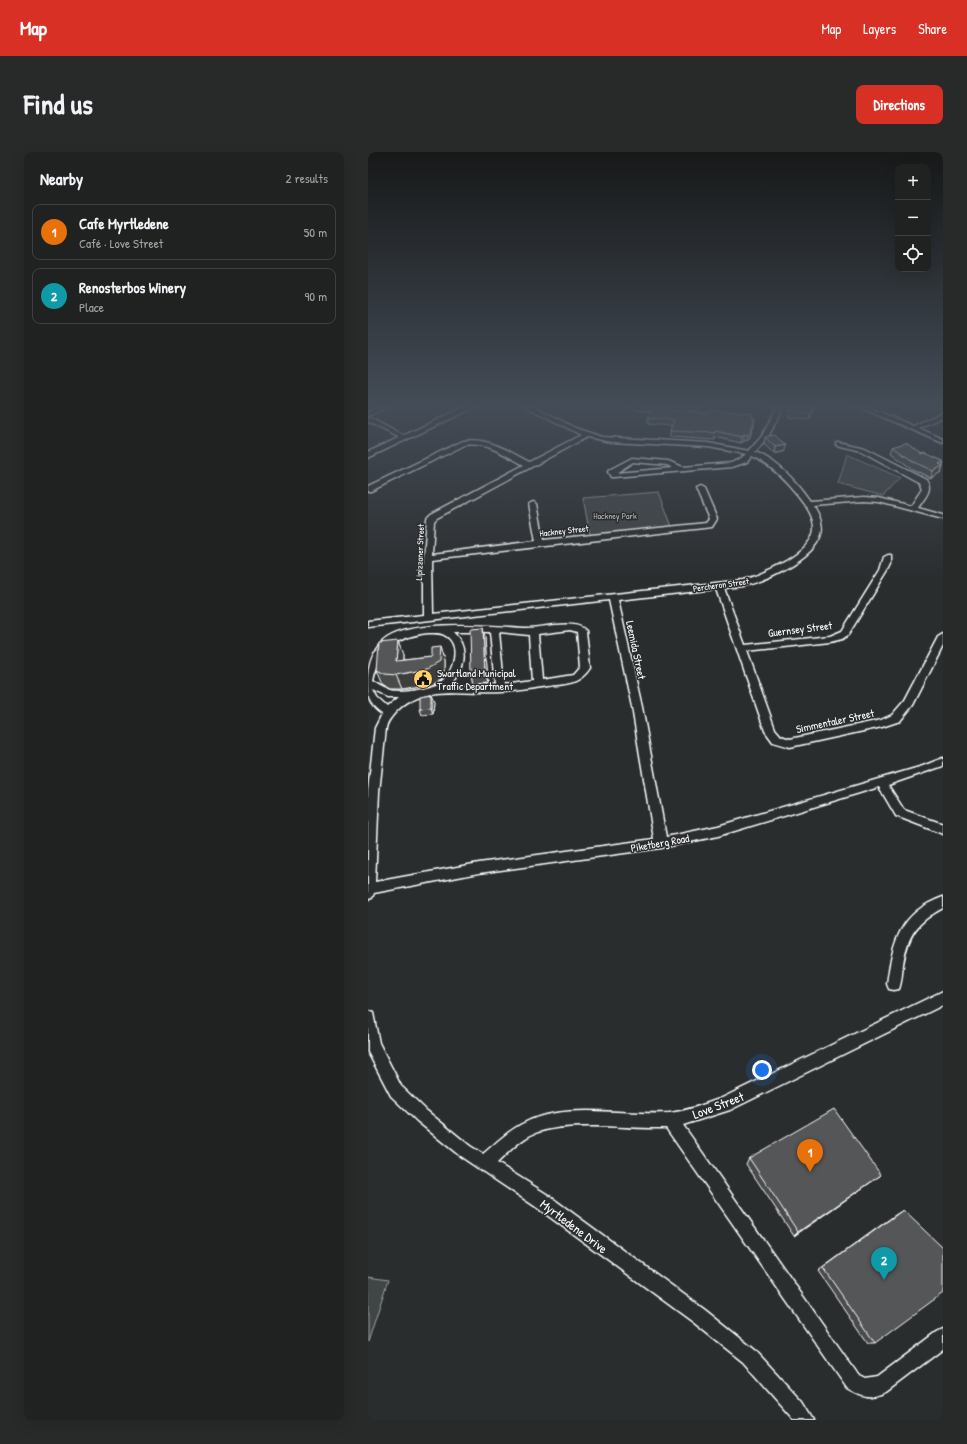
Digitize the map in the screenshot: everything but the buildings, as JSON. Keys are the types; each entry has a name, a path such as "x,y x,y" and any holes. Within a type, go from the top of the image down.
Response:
{"street":[{"path":"368,489 421,463"},
{"path":"525,463 529,465"},
{"name":"Lipizzaner Street","path":"429,618 428,557 430,520 434,516 532,463"},
{"path":"627,463 612,472 614,475 738,463"},
{"path":"668,463 682,469"},
{"name":"Percheron Street","path":"368,624 719,586 744,583 758,579 804,554 816,541 819,532 818,523 809,503 775,466 771,463"},
{"path":"889,463 923,481 926,485 926,489 913,509"},
{"name":"Hackney Street","path":"428,557 688,529 709,525 713,519 700,489"},
{"path":"809,503 864,498 879,500 943,517"},
{"path":"533,504 540,544"},
{"name":"Guernsey Street","path":"740,648 830,639 839,636 845,632 884,570 888,557"},
{"name":"Simmentaler Street","path":"719,586 770,731 777,739 790,743 870,726 896,718 909,702 943,637"},
{"name":"Leemida Street","path":"613,598 637,707 661,843"},
{"path":"368,682 381,692 398,694 437,688 500,689 568,680 576,678 585,668 581,631 570,627 533,632 494,629 437,629 400,636 388,643 378,655 368,682 368,685"},
{"path":"437,629 450,634 456,640 460,650 458,665 455,673 444,684 437,688"},
{"path":"494,629 500,689"},
{"path":"533,632 537,683"},
{"path":"368,689 369,694 379,708 389,713"},
{"path":"368,891 377,756 382,722 403,700 417,692"},
{"name":"Piketberg Road","path":"368,891 479,868 661,843 718,831 926,769 943,762"},
{"path":"881,782 900,813 943,829"},
{"path":"894,984 902,940 912,922 923,913 943,902"},
{"name":"Love Street","path":"484,1164 527,1129 550,1122 670,1120 701,1114 725,1105 943,998"},
{"name":"Myrtledene Drive","path":"368,1018 372,1045 396,1091 422,1116 465,1151 542,1201 710,1325 749,1356 797,1408 805,1420"},
{"path":"670,1120 853,1382 864,1388 880,1386 943,1338"}],"green space":[{"path":"844,463 867,463 900,478 883,496 838,484"},
{"name":"Hackney Park","path":"659,492 674,532 591,540 583,498"},
{"path":"368,1277 388,1280 368,1342"}],"place":[{"name":"Swartland Municipal Traffic Department","path":"423,679"},
{"name":"Cafe Myrtledene","path":"810,1172"},
{"name":"Renosterbos Winery","path":"884,1280"}]}
